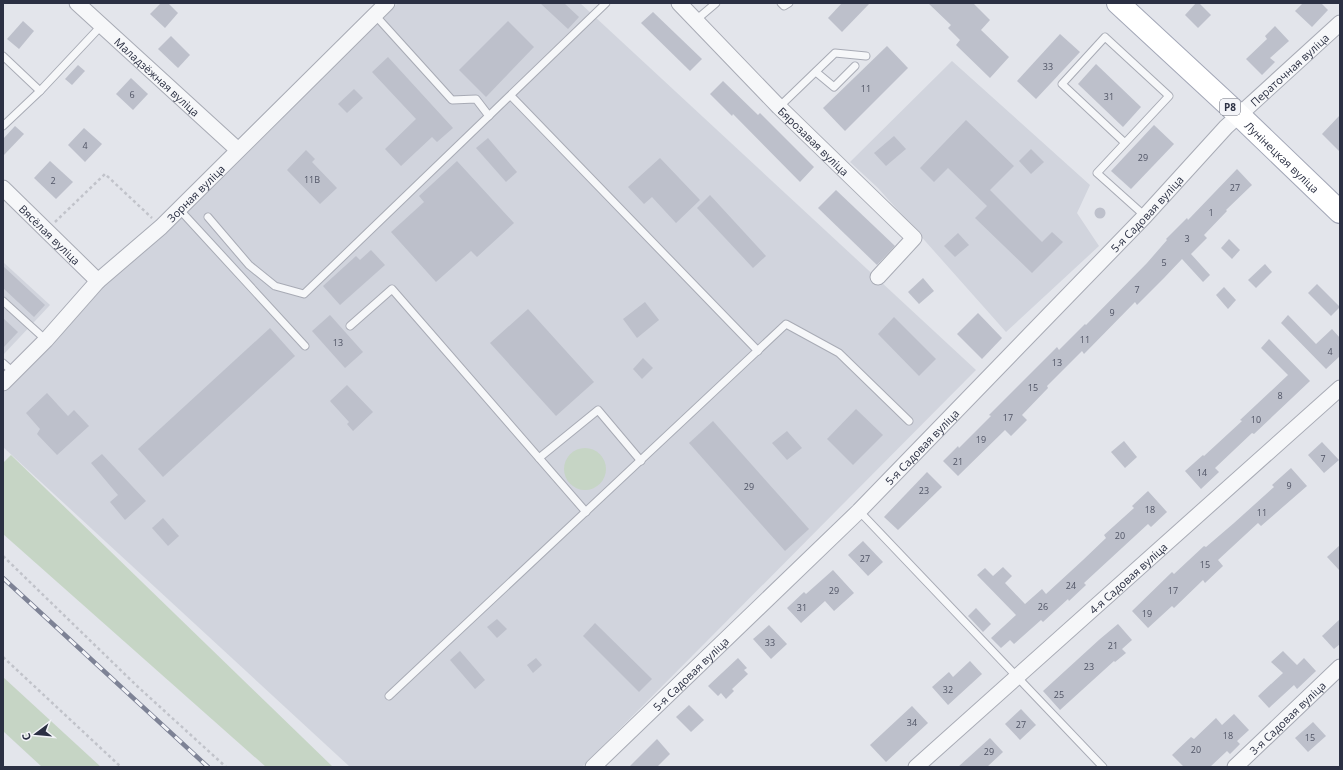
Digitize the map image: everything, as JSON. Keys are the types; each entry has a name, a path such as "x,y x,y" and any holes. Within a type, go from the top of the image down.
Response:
{"main road":[{"name":"Лунінецкая вуліца","path":"1118,3 1239,115 1340,212"}],"street":[{"name":"Маладзёжная вуліца","path":"77,3 238,150"},
{"name":"Зорная вуліца","path":"6,373 46,340 98,281 161,227 387,3"},
{"name":"Бярозавая вуліца","path":"679,3 779,107 914,238 878,277"},
{"name":"Ператочная вуліца","path":"1239,115 1340,23"},
{"name":"5-я Садовая вуліца","path":"593,767 859,511 1145,216 1226,127 1239,115"},
{"name":"Вясёлая вуліца","path":"3,188 98,281"},
{"name":"4-я Садовая вуліца","path":"916,767 1340,388"},
{"name":"3-я Садовая вуліца","path":"1235,767 1340,667"}],"lane":[{"path":"208,217 249,265 275,286 304,294 606,3"},
{"path":"696,20 716,3"},
{"path":"781,3 784,6 789,3"},
{"path":"375,15 452,100 476,99 490,116"},
{"path":"3,126 40,91 101,26"},
{"path":"1125,143 1062,84 1105,37 1169,96 1125,143 1096,173 1145,216"},
{"path":"779,107 835,53 866,56"},
{"path":"3,56 40,91"},
{"path":"816,72 834,87 855,66"},
{"path":"511,96 758,351"},
{"path":"179,209 305,346"},
{"path":"350,326 392,289 586,512"},
{"path":"3,301 46,340"},
{"path":"389,696 786,324 839,353 909,421"},
{"path":"539,458 598,410 641,461"},
{"path":"859,511 1103,767"}],"path":[{"path":"47,230 105,174 161,227"},
{"path":"3,556 137,686 226,767"},
{"path":"3,657 121,767"}],"shaded area":[{"path":"398,3 580,3 976,370 582,767 350,767 3,447 3,383 179,209"},
{"path":"952,61 1090,185 1077,213 1099,246 1006,332 878,188 850,162"},
{"path":"3,262 50,305 3,355"}],"green space":[{"path":"585,448 600,454 606,469 600,484 585,490 570,484 564,469 570,454"},
{"path":"11,455 333,767 266,767 3,534 3,463"},
{"path":"3,677 101,767 42,767 3,731"}],"building":[{"path":"161,3 168,3 178,13 165,28 150,14"},
{"path":"540,3 564,3 579,17 568,29"},
{"path":"842,3 870,3 842,32 828,18"},
{"path":"928,3 973,3 990,20 981,30 1009,57 990,78 956,45 960,40 948,28 951,25"},
{"path":"1196,3 1199,3 1211,15 1198,28 1185,15"},
{"path":"1303,3 1321,3 1328,10 1312,27 1295,11"},
{"path":"653,12 702,59 690,71 641,23"},
{"path":"23,21 34,31 19,49 7,39"},
{"path":"508,21 534,47 486,97 459,70"},
{"path":"1275,26 1289,41 1270,58 1275,62 1262,75 1246,59 1267,39 1265,36"},
{"path":"1060,34 1080,52 1036,99 1017,81"},
{"path":"171,36 190,55 178,68 158,49"},
{"path":"887,46 908,68 845,131 823,108"},
{"path":"388,57 453,128 437,142 432,137 401,166 385,149 416,119 372,72"},
{"path":"1096,64 1141,107 1123,127 1078,84"},
{"path":"78,65 85,71 72,85 65,79"},
{"path":"131,78 148,94 133,110 116,94"},
{"path":"723,81 758,115 760,113 814,167 800,182 733,114 732,116 710,94"},
{"path":"354,89 363,98 347,113 338,104"},
{"path":"1340,115 1340,152 1322,134"},
{"path":"966,120 1014,166 990,190 1042,242 1052,232 1063,242 1032,273 975,218 987,206 948,168 934,182 920,168"},
{"path":"1154,125 1174,144 1131,189 1111,171"},
{"path":"15,126 24,134 3,156 3,139"},
{"path":"84,128 102,144 85,162 68,145"},
{"path":"894,136 906,149 886,166 874,153"},
{"path":"488,138 517,172 506,182 476,148"},
{"path":"1031,149 1044,162 1031,174 1019,161"},
{"path":"306,150 315,159 312,162 337,188 320,204 287,170"},
{"path":"660,158 700,200 676,223 652,197 644,204 628,187"},
{"path":"50,161 73,182 56,199 34,178"},
{"path":"457,161 514,223 477,257 471,251 436,282 391,232 424,202 419,196"},
{"path":"1237,169 1252,185 1226,210 1227,211 1204,235 1207,238 1191,254 1210,275 1203,282 1182,259 1137,305 1135,302 1084,354 1082,351 1047,386 1048,388 1022,415 1027,420 1011,436 1005,430 958,476 943,461 958,446 959,448 991,416 989,415 1057,347 1059,350 1085,324 1086,325 1147,263 1167,240 1166,239 1187,218 1188,220"},
{"path":"836,190 895,246 877,265 818,208"},
{"path":"710,195 766,256 753,268 697,208"},
{"path":"1100,207 1104,209 1106,213 1104,217 1100,219 1096,217 1094,213 1096,209"},
{"path":"958,233 969,245 955,257 944,246"},
{"path":"1229,239 1240,250 1232,259 1221,248"},
{"path":"371,250 385,265 340,305 323,286 356,256 360,260"},
{"path":"1265,264 1272,272 1256,288 1248,280"},
{"path":"3,266 45,305 34,317 3,288"},
{"path":"923,278 934,291 919,304 908,292"},
{"path":"1317,284 1340,307 1331,316 1308,293"},
{"path":"1224,287 1236,300 1228,309 1216,295"},
{"path":"645,302 659,320 637,338 623,319"},
{"path":"528,309 594,382 556,416 490,343"},
{"path":"978,313 1002,338 982,359 957,334"},
{"path":"330,315 363,352 345,368 312,331"},
{"path":"1288,315 1316,344 1332,329 1340,338 1340,356 1326,369 1281,323"},
{"path":"894,317 936,359 919,376 878,334"},
{"path":"3,318 18,332 3,348"},
{"path":"270,328 295,356 163,477 138,449"},
{"path":"1269,339 1310,381 1254,434 1252,433 1215,468 1219,472 1201,489 1185,471 1203,455 1204,456 1242,421 1240,420 1288,375 1261,348"},
{"path":"643,358 653,368 642,379 633,369"},
{"path":"347,385 373,412 353,431 347,424 349,422 330,401"},
{"path":"47,393 68,416 74,410 89,426 57,455 37,434 40,429 26,413"},
{"path":"856,409 883,435 853,465 827,439"},
{"path":"713,421 809,529 785,551 689,443"},
{"path":"787,431 802,448 787,460 772,443"},
{"path":"1124,441 1137,457 1125,468 1111,452"},
{"path":"1322,442 1339,460 1324,473 1308,455"},
{"path":"102,454 146,501 125,520 110,502 118,495 91,463"},
{"path":"1291,468 1307,486 1261,526 1258,523 1218,560 1223,566 1205,583 1203,580 1174,608 1172,606 1148,628 1132,611 1172,572 1174,574 1204,546 1206,547 1234,523 1274,487 1272,485"},
{"path":"927,472 942,487 898,530 884,517"},
{"path":"1148,491 1167,512 1151,527 1148,524 1084,583 1086,585 1069,601 1068,599 1043,622 1041,620 1014,644 1010,640 1001,648 991,638 1016,615 977,575 985,568 993,576 1003,567 1012,576 1005,583 1025,604 1042,589 1046,594 1106,538 1104,535 1134,508 1132,506"},
{"path":"163,518 179,536 168,546 152,528"},
{"path":"863,541 883,562 868,576 848,555"},
{"path":"1340,545 1340,571 1327,557"},
{"path":"833,570 854,593 834,611 825,601 801,623 787,608 804,592 806,594"},
{"path":"976,608 991,624 983,632 968,616"},
{"path":"497,619 507,629 497,638 487,627"},
{"path":"1340,619 1340,644 1334,649 1322,636"},
{"path":"595,623 652,679 639,692 583,636"},
{"path":"1118,624 1132,640 1122,649 1126,653 1115,662 1114,661 1060,710 1043,691"},
{"path":"769,625 787,644 771,659 753,639"},
{"path":"460,651 485,680 475,689 450,660"},
{"path":"1283,651 1297,665 1304,658 1316,671 1297,689 1294,685 1269,708 1258,696 1283,673 1271,662"},
{"path":"536,658 542,665 533,673 527,665"},
{"path":"738,658 747,668 744,670 748,674 732,689 734,691 726,699 721,693 718,696 708,686"},
{"path":"970,661 982,674 948,705 932,687 949,672 953,677"},
{"path":"689,705 704,720 691,732 676,717"},
{"path":"912,706 928,723 886,762 870,745"},
{"path":"1021,709 1036,725 1020,740 1005,724"},
{"path":"1234,714 1249,730 1237,741 1240,744 1230,754 1227,751 1210,767 1184,767 1172,755 1191,737 1194,739 1216,718 1222,725"},
{"path":"1313,722 1326,736 1308,752 1295,738"},
{"path":"990,738 1003,752 987,767 958,767"},
{"path":"657,739 670,754 657,767 629,767"}],"railway":[{"path":"3,578 208,767"}]}
